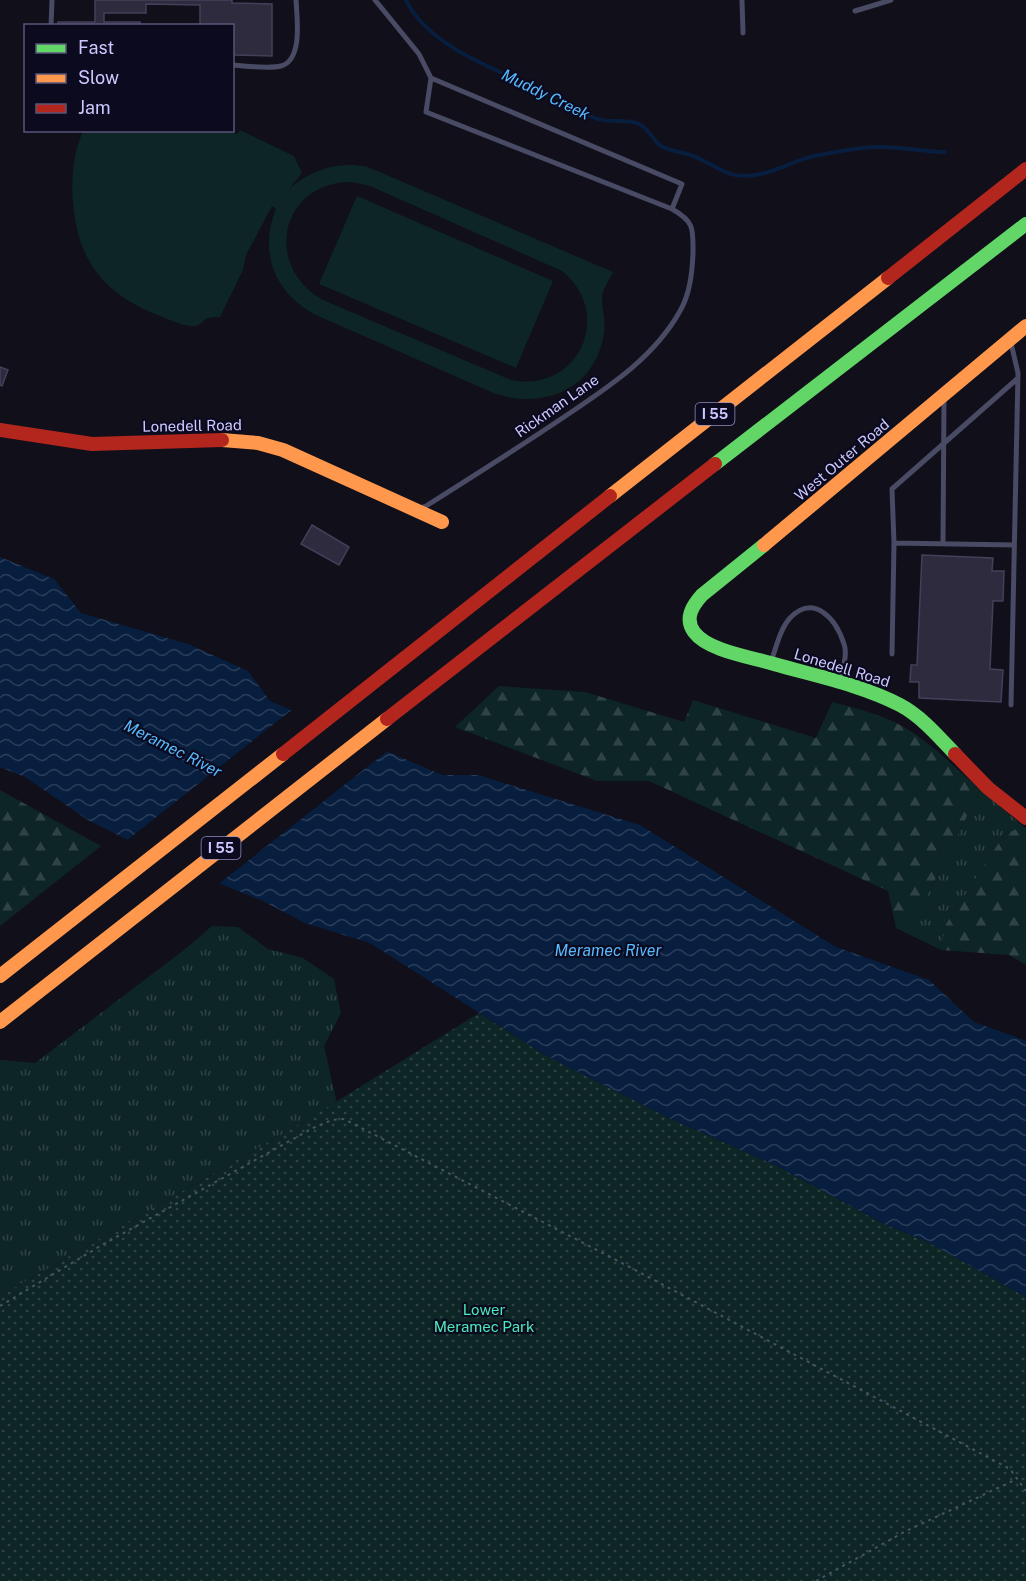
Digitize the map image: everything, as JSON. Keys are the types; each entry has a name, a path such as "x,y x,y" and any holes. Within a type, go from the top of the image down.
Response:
{"main road":[{"name":"I 55","path":"0,976 1026,169"},
{"name":"I 55","path":"0,1022 443,674 1026,224"},
{"name":"West Outer Road","path":"689,622 691,607 702,595 798,518 1026,326"},
{"name":"Lonedell Road","path":"0,430 92,444 227,440 258,442 298,456 442,522"},
{"name":"Lonedell Road","path":"689,622 698,637 726,651 876,694 908,710 935,732 996,795 1026,818"}],"lane":[{"path":"51,24 52,0"},
{"path":"234,65 280,66 289,62 298,43 296,0"},
{"path":"375,0 419,54 431,78 426,111 672,209 682,184 431,78"},
{"path":"742,0 743,33"},
{"path":"855,11 891,0"},
{"name":"Rickman Lane","path":"415,509 426,506 594,396 645,357 664,336 688,294 693,261 693,228 686,217 672,209"},
{"path":"1011,339 1018,373 1011,705"},
{"path":"892,654 894,543 892,489 1017,379"},
{"path":"943,544 944,395"},
{"path":"894,543 1014,545"},
{"path":"770,663 789,619 804,609 814,607 826,613 845,646 839,683"}],"path":[{"path":"0,1306 102,1245 313,1128 332,1120 344,1119 620,1262 1010,1469 1026,1491"},
{"path":"816,1581 906,1531 1017,1479"}],"green space":[{"path":"240,130 294,156 302,173 290,188 326,168 346,165 368,167 613,272 602,295 604,333 597,358 587,373 575,384 560,392 527,399 509,397 491,392 316,315 290,296 274,270 269,241 276,209 272,206 246,255 243,270 220,317 209,318 198,325 190,326 155,314 136,305 107,284 96,272 80,241 72,184 73,166 83,132 231,132 237,134","holes":["352,182 370,186 562,271 578,289 586,308 587,328 582,347 571,363 555,375 535,381 511,380 323,300 304,285 292,267 287,247 288,228 296,210 309,195 328,185"]},
{"path":"357,196 553,281 516,368 319,284"},
{"path":"499,686 585,692 684,722 693,700 816,738 832,702 875,714 906,728 932,747 980,790 923,904 896,928 888,891 649,781 597,781 455,727"},
{"path":"0,790 101,846 0,926"},
{"path":"980,790 1023,826 1004,835 946,924 941,950 896,928 923,904"},
{"path":"1023,826 1026,829 1026,965 1009,955 941,950 946,924 1004,835"},
{"path":"212,926 238,927 268,949 303,958 334,979 341,1013 324,1046 336,1099 334,1111 305,1121 0,1296 0,1060 35,1063 184,950"},
{"name":"Lower Meramec Park","path":"479,1013 545,1055 669,1118 777,1166 884,1224 926,1241 1026,1297 1026,1581 0,1581 0,1296 305,1121"}],"water":[{"name":"Meramec River","path":"0,557 54,579 81,613 188,644 248,671 270,701 442,775 478,775 640,825 836,947 929,980 974,1022 1024,1040 1026,1042 1026,1297 926,1241 884,1224 777,1166 669,1118 545,1055 370,943 305,923 263,901 191,872 88,820 25,777 0,767"}],"pier":[{"path":"294,708 390,749 216,886 125,842"}],"building":[{"path":"95,0 232,0 232,3 272,4 272,56 234,55 234,24 200,24 200,5 146,4 146,13 104,13 104,22 140,22 140,24 58,24 58,22 95,22"},
{"path":"0,367 8,370 2,386 0,385"},
{"path":"312,525 349,547 339,565 301,544"},
{"path":"922,555 993,558 992,571 1004,571 1003,601 993,601 990,669 1003,670 1001,702 919,698 919,682 910,682 911,665 917,665"}],"waterway":[{"name":"Muddy Creek","path":"406,0 418,19 435,35 478,62 567,102 595,118 639,124 661,146 691,155 730,174 755,175 810,157 863,148 886,147 945,152"}],"traffic: fast":[{"path":"715,464 1026,224"},
{"path":"764,545 702,595 691,612 690,622 694,632 701,639 719,649 838,682 900,705 929,727 955,754"}],"traffic: slow":[{"path":"610,496 888,278"},
{"path":"764,545 1026,326"},
{"path":"222,440 258,443 283,450 442,522"},
{"path":"0,1022 387,719"},
{"path":"0,976 283,754"}],"traffic: jam":[{"path":"888,278 1026,169"},
{"path":"0,430 92,444 222,440"},
{"path":"387,719 715,464"},
{"path":"283,754 610,496"},
{"path":"955,754 988,788 1026,818"}]}
